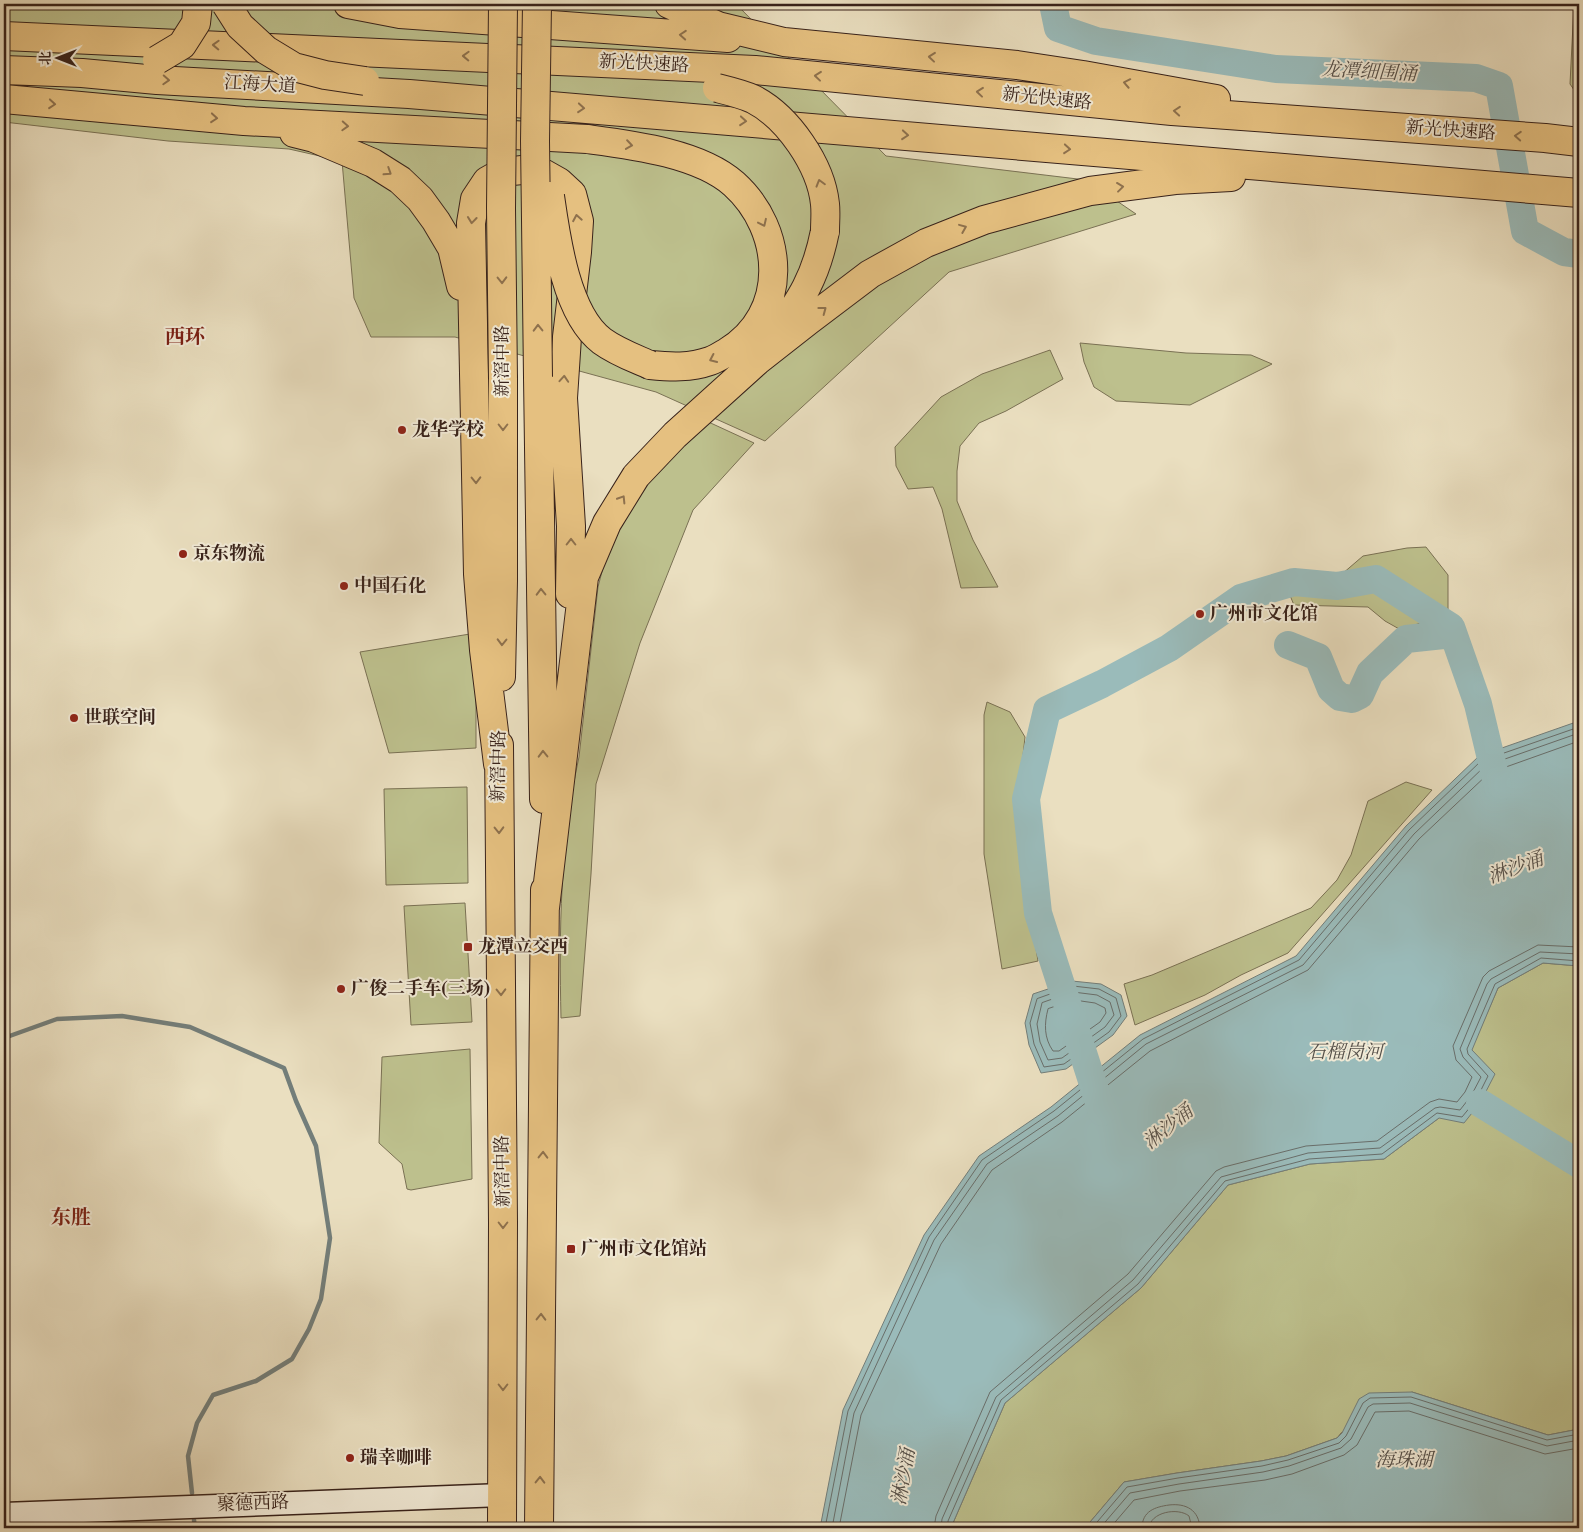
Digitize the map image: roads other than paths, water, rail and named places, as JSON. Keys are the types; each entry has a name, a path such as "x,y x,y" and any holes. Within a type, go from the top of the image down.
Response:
{"highway":[{"path":"82,73 126,68 157,60 182,45 196,23 198,4"},
{"path":"226,4 246,32 266,50 294,67 325,75 365,81 525,98 1333,173 1579,192"},
{"path":"348,4 400,14 784,42 1017,65 1084,75 1348,124"},
{"path":"493,4 509,68"},
{"name":"新滘中路","path":"502,1528 504,1222 498,764 503,581 504,378 502,208 509,68 503,4"},
{"name":"新滘中路","path":"537,4 525,98 538,377 545,908 539,1528"},
{"path":"669,4 718,26 784,42"},
{"path":"4,36 509,68 717,88 742,94 771,111 794,135 808,154 819,178 825,204 825,231 816,267 810,282 788,318 757,361"},
{"name":"新光快速路","path":"509,68 755,70 1162,110 1579,142"},
{"name":"江海大道","path":"4,70 82,73 157,80 409,94 525,98"},
{"path":"4,99 244,121 587,139 635,145 677,155 713,170 733,182 752,202 766,227 773,257 772,285 766,309 754,330 736,346 711,361 681,368 650,365 624,355 601,340 585,321 572,293 561,260 553,219 525,98"},
{"path":"244,121 314,138 373,163 400,180 420,199 452,248 458,269 469,345 475,414"},
{"path":"498,764 484,650 478,574 471,223 475,199 487,181 504,172 522,170 543,173 559,182 572,194 579,221 567,337 563,398 571,526 566,730"},
{"path":"545,908 584,577 607,523 636,476 675,435 757,361 870,274 926,243 984,220 1090,191 1174,180 1333,173"}],"street":[{"name":"聚德西路","path":"4,1514 502,1495"}],"water":[{"name":"石榴岗河","path":"1579,721 1579,966 1543,963 1498,988 1472,1050 1495,1074 1480,1103 1464,1123 1439,1118 1384,1159 1310,1164 1228,1185 1141,1288 1005,1403 952,1528 820,1528 843,1410 924,1235 979,1156 1051,1107 1140,1035 1296,956 1406,826 1479,756"},
{"path":"1072,981 1101,984 1121,995 1127,1016 1113,1035 1066,1069 1041,1073 1029,1045 1025,1023 1033,994"},
{"name":"海珠湖","path":"1412,1392 1548,1435 1579,1429 1579,1528 1182,1528 1180,1523 1162,1525 1158,1528 1085,1528 1124,1482 1286,1456 1337,1438 1342,1433 1359,1399 1369,1393"}],"waterway":[{"name":"龙潭细围涌","path":"1053,4 1058,28 1096,41 1276,69 1476,78 1499,86 1525,231 1564,252 1579,254"},
{"path":"1102,1112 1038,913 1026,799 1047,710 1102,684 1169,648 1241,598 1294,582 1337,586 1376,579 1451,627 1478,704 1498,788"},
{"path":"1288,645 1318,657 1331,689 1340,697 1352,699 1360,695 1370,673 1406,639 1453,634"},
{"path":"4,1038 57,1019 122,1016 190,1027 284,1068 316,1146 330,1238 321,1299 309,1329 292,1359 256,1381 213,1395 197,1423 188,1456 192,1493"},
{"path":"1480,1103 1579,1164"},
{"path":"194,1520 195,1528"}],"place":[{"name":"龙华学校","path":"402,430"},
{"name":"京东物流","path":"183,554"},
{"name":"中国石化","path":"344,586"},
{"name":"广州市文化馆","path":"1200,614"},
{"name":"世联空间","path":"74,718"},
{"name":"龙潭立交西","path":"468,947"},
{"name":"广俊二手车(三场)","path":"341,989"},
{"name":"广州市文化馆站","path":"571,1249"},
{"name":"瑞幸咖啡","path":"350,1458"}],"district":[{"name":"西环","path":"185,338"},
{"name":"东胜","path":"71,1219"}],"water label":[{"name":"淋沙涌","path":"1516,869"},
{"name":"淋沙涌","path":"1169,1128"},
{"name":"淋沙涌","path":"905,1477"}]}
